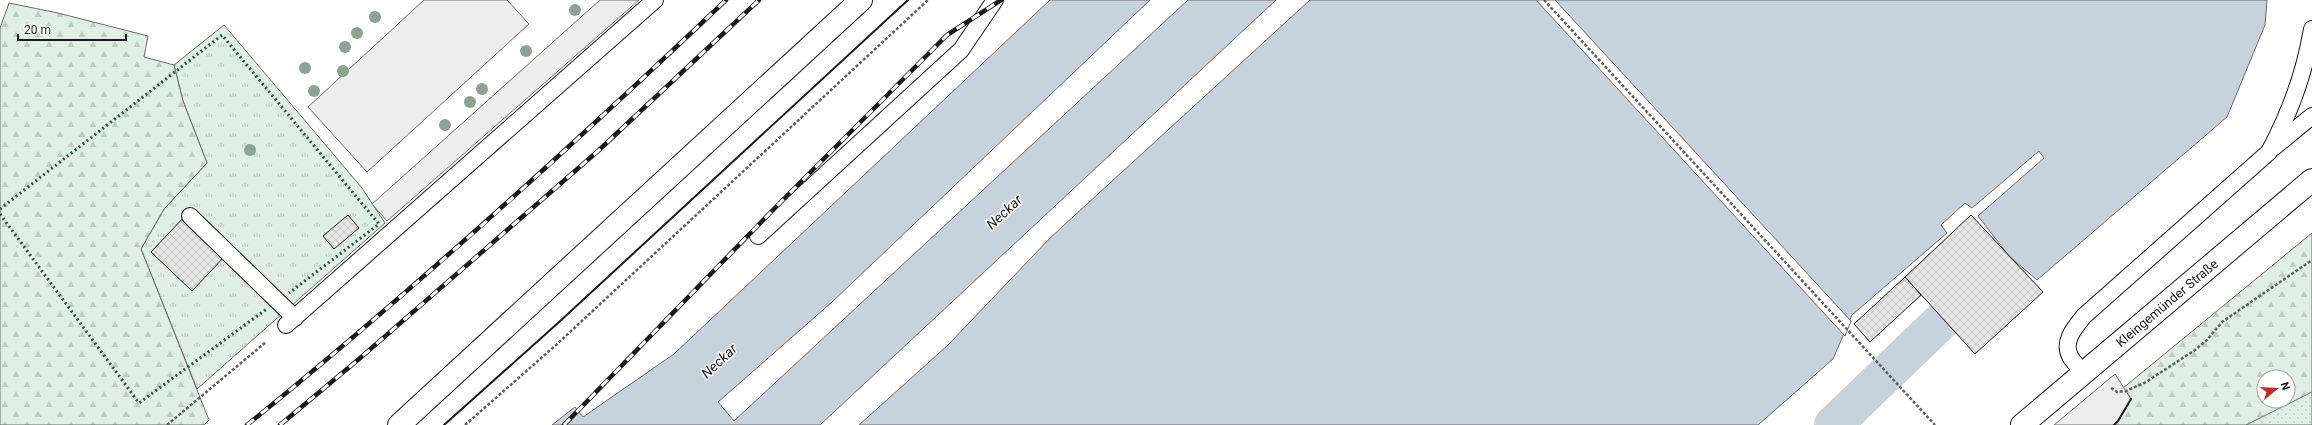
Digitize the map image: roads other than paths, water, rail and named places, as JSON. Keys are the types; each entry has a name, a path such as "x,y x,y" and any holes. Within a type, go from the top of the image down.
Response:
{"main road":[{"path":"399,425 861,0"},
{"name":"Kleingemünder Straße","path":"2022,425 2312,180"}],"lane":[{"path":"190,216 291,321 655,0"},
{"path":"758,236 961,50 995,0"},
{"path":"2269,152 2282,126 2300,74 2312,29"},
{"path":"2085,372 2070,356 2068,344 2073,331 2084,316 2269,152 2312,116"}],"water":[{"name":"Neckar","path":"1050,0 1150,0 832,302 718,402 734,421 1188,0 1276,0 820,425 552,425 575,407 583,417 674,354"},
{"path":"1310,0 2267,0 2265,25 2227,117 2037,280 2009,256 1978,216 2044,158 2039,151 1972,208 1965,203 1941,225 1947,233 1852,315 1833,359 1758,425 859,425 948,345 1051,237"}],"waterway":[{"path":"1833,425 1981,283"}],"railway":[{"path":"247,425 370,323 491,217 609,110 726,0"},
{"path":"280,425 359,359 598,151 759,0"},
{"path":"564,425 769,214 947,35 1001,0"}]}
